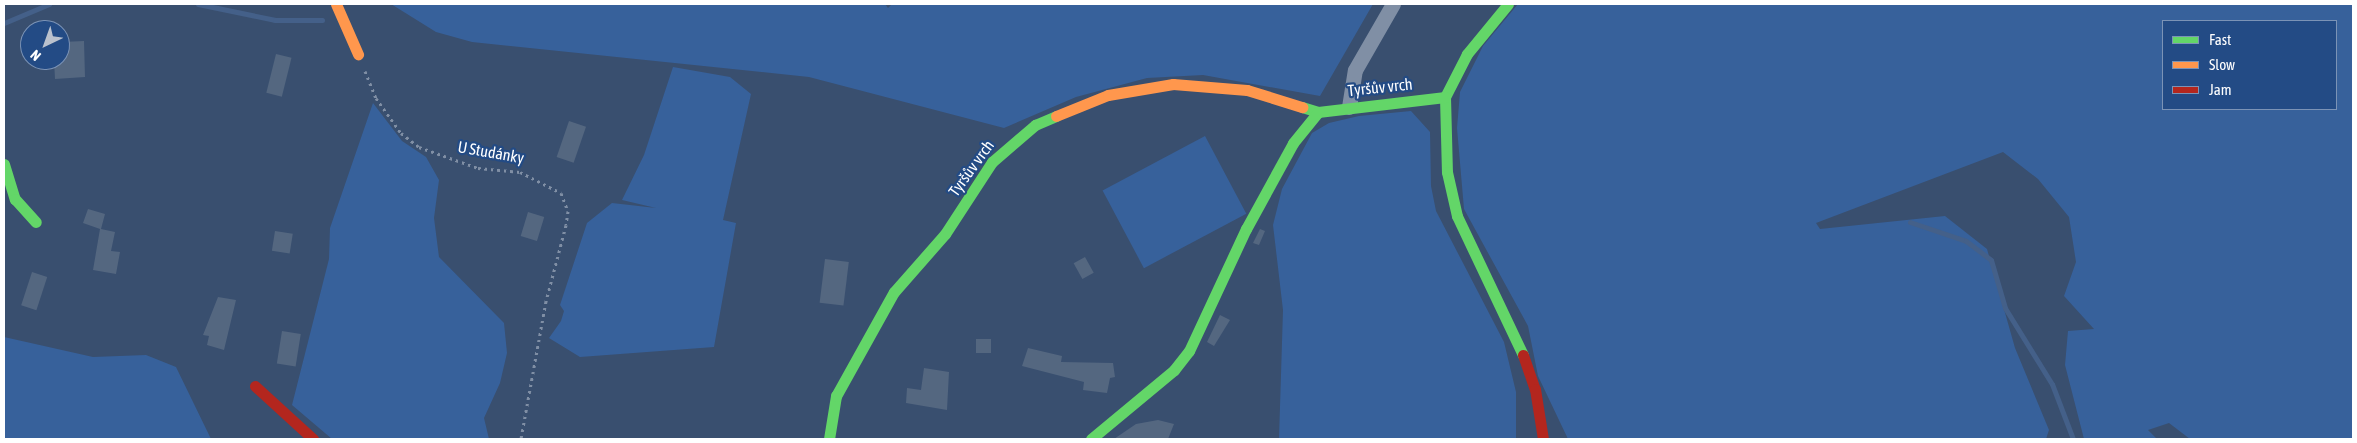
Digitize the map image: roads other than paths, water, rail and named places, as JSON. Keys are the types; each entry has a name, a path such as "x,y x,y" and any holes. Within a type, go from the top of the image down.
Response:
{"street":[{"path":"336,4 358,54"},
{"path":"1349,106 1355,70 1393,4"},
{"path":"1508,4 1471,48 1445,97 1447,172 1457,216 1517,337 1535,388 1543,439"},
{"name":"Tyršův vrch","path":"830,439 836,396 894,292 945,234 992,162 1024,132 1079,104 1173,84 1247,90 1318,112 1349,106 1445,97"},
{"path":"1090,439 1174,370 1189,351 1246,229 1293,143 1318,112"},
{"path":"4,164 14,199 36,222"},
{"path":"255,386 313,439"}],"waterway":[{"path":"4,23 49,4"},
{"path":"198,4 275,20 322,20"},
{"path":"1910,222 1966,241 1991,260 2005,308 2052,384 2073,439"}]}
